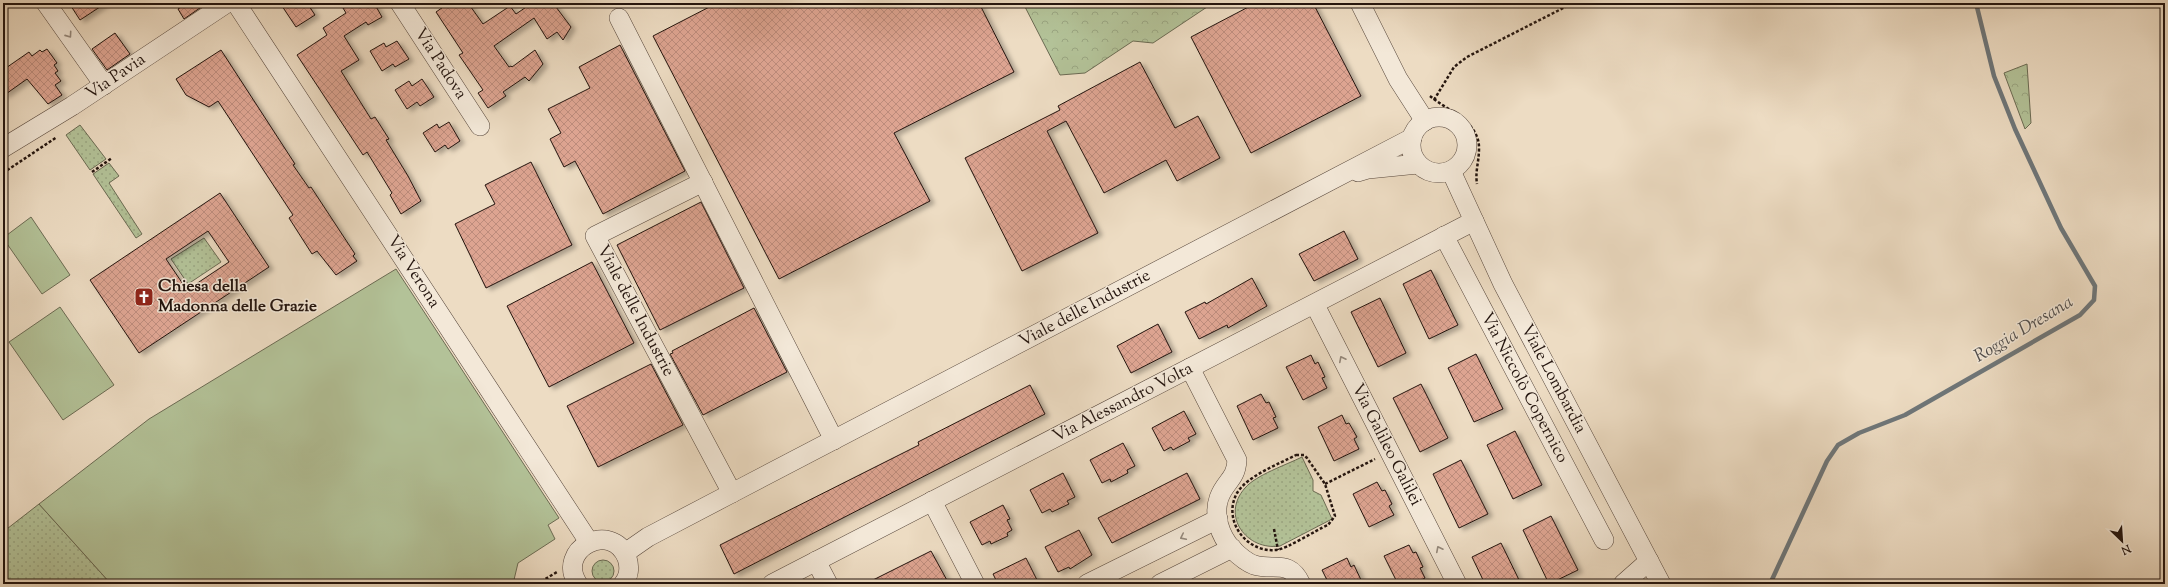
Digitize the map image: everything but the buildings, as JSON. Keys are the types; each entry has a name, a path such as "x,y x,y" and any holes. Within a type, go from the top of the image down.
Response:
{"street":[{"path":"46,3 104,85"},
{"name":"Via Pavia","path":"3,148 104,85 227,3"},
{"name":"Via Verona","path":"236,3 589,542"},
{"name":"Via Padova","path":"400,3 480,126"},
{"path":"1360,3 1398,79 1425,122"},
{"path":"619,18 834,440"},
{"path":"1442,118 1451,120 1459,125 1464,132 1467,141 1466,155 1458,166 1451,171 1433,173 1418,164 1413,156 1412,138 1419,126 1425,122 1442,118"},
{"name":"Viale delle Industrie","path":"625,553 648,537 1412,138"},
{"name":"Viale delle Industrie","path":"1335,178 1368,169 1418,164"},
{"name":"Viale Lombardia","path":"1451,171 1504,284 1661,584"},
{"name":"Viale delle Industrie","path":"702,182 595,236 732,493"},
{"name":"Via Alessandro Volta","path":"772,584 1315,305 1474,221"},
{"name":"Via Niccolò Copernico","path":"1444,236 1604,540"},
{"name":"Via Galileo Galilei","path":"1315,305 1457,584"},
{"path":"1190,368 1236,460 1235,475 1219,497 1218,520 1224,538 1244,560 1254,565 1287,567 1294,572 1301,584"},
{"path":"932,501 975,584"},
{"path":"1087,584 1218,520"},
{"path":"570,579 575,558 582,547 589,542 605,540 616,545 625,553 628,562 628,571 623,584"},
{"path":"1160,584 1232,548"},
{"path":"816,561 828,584"},
{"path":"1623,584 1649,561"}],"path":[{"path":"1425,122 1438,90 1454,67 1467,57 1573,3"},
{"path":"3,173 63,133"},
{"path":"92,172 112,158"},
{"path":"1325,484 1389,453"},
{"path":"1304,455 1325,484 1335,516 1328,524 1278,550 1263,550 1250,544 1239,534 1233,521 1233,507 1237,493 1246,482 1296,456 1304,455"},
{"path":"1274,529 1278,550"},
{"path":"537,584 570,579"}],"green space":[{"path":"1023,3 1213,3 1153,43 1133,41 1085,73 1060,75"},
{"path":"2027,64 2031,123 2025,129 2004,73"},
{"path":"80,125 106,159 90,170 66,135"},
{"path":"109,163 119,176 109,183 142,234 136,238 93,174"},
{"path":"31,217 70,275 42,294 3,238"},
{"path":"204,238 221,262 188,284 171,259"},
{"path":"396,269 559,518 548,525 555,539 518,563 513,584 111,584 39,504 149,419"},
{"path":"60,307 114,385 63,420 9,342"},
{"path":"1302,457 1313,480 1313,491 1321,495 1332,519 1280,546 1268,546 1257,543 1248,537 1236,520 1235,510 1238,499 1245,488 1256,479"},
{"path":"39,504 111,584 3,584 3,532"},
{"path":"603,560 607,561 613,567 613,575 607,581 603,582 599,581 593,575 592,571 593,567 599,561"}],"waterway":[{"name":"Roggia Dresana","path":"1770,584 1827,461 1838,445 1859,433 1905,415 2080,315 2094,300 2095,286 2061,228 2015,129 1994,76 1976,3"}],"place":[{"name":"Chiesa della Madonna delle Grazie","path":"144,297"}]}
